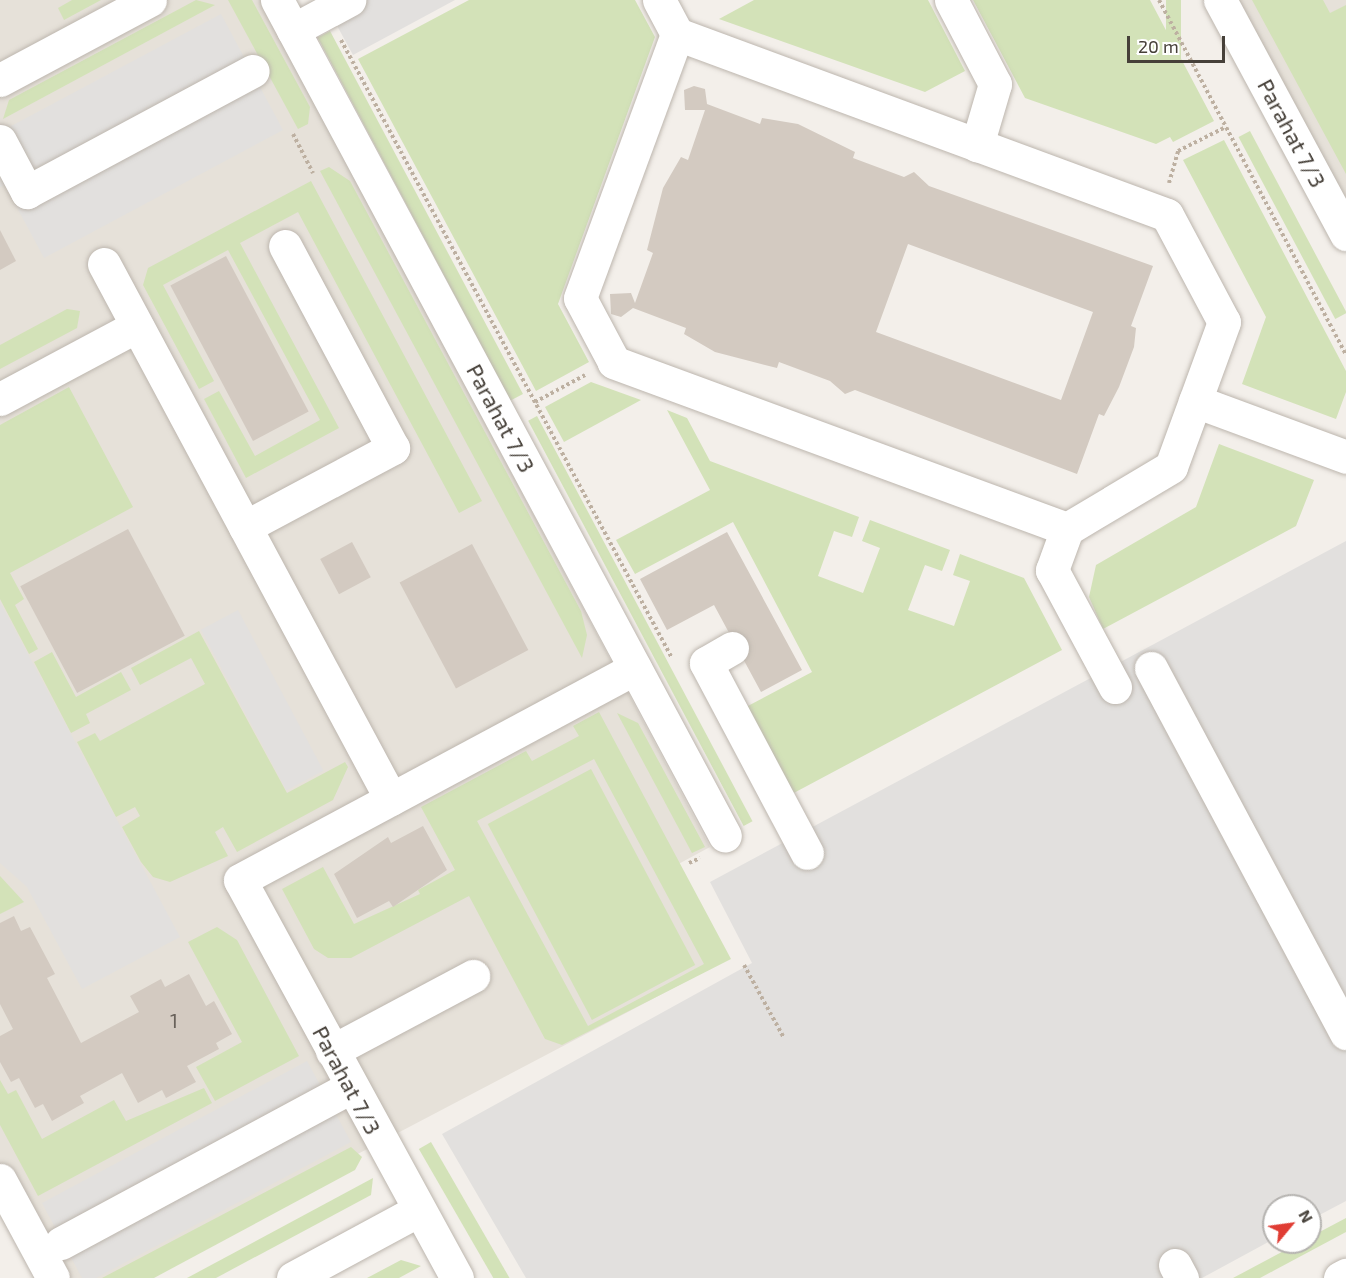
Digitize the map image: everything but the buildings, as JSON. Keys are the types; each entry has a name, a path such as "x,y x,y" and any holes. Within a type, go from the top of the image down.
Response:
{"street":[{"path":"0,80 150,0"},
{"name":"Parahat 7/3","path":"276,0 725,836"},
{"path":"293,30 349,0"},
{"path":"659,0 677,34 1167,215 1224,322 1171,467 1067,529 1052,570 1115,687"},
{"path":"951,0 995,84 977,144"},
{"name":"Parahat 7/3","path":"1220,0 1346,234"},
{"path":"677,34 580,298 613,360 1067,529"},
{"path":"0,141 27,192 253,70"},
{"path":"245,527 393,448 285,246"},
{"path":"104,264 391,799 635,668"},
{"path":"0,399 137,326"},
{"path":"1195,401 1346,457"},
{"path":"732,648 706,663 807,853"},
{"path":"1151,668 1346,1033"},
{"name":"Parahat 7/3","path":"391,799 240,880 417,1211 457,1278"},
{"path":"332,1051 473,976"},
{"path":"61,1243 351,1088"},
{"path":"0,1180 52,1278"},
{"path":"293,1278 417,1211"},
{"path":"1340,1278 1346,1275"}],"path":[{"path":"1159,0 1346,354"},
{"path":"1160,212 1178,151 1226,127"},
{"path":"293,134 313,173"},
{"path":"535,402 613,360"},
{"path":"744,965 784,1038"}],"shaded area":[{"path":"0,0 260,0 710,847 671,868 721,963 122,1278 61,1278 0,1164"},
{"path":"323,0 455,0 353,55"},
{"path":"1233,0 1346,0 1346,211"},
{"path":"221,14 283,130 44,258 5,185 0,187 0,132"},
{"path":"1346,541 1346,1201 1322,1214 1322,1194 1262,1194 1262,1246 1202,1278 526,1278 442,1134 752,963 710,882"},
{"path":"0,602 180,937 82,989 27,887 0,863"},
{"path":"238,610 323,771 286,790 201,630"},
{"path":"307,1061 351,1142 96,1278 82,1278 42,1203"}],"green space":[{"path":"72,0 101,0 64,20 58,8"},
{"path":"196,0 215,5 3,119 9,100"},
{"path":"228,0 252,0 310,107 308,124 298,129"},
{"path":"469,0 635,0 655,37 558,304 589,362 536,391 358,59"},
{"path":"754,0 928,0 965,71 925,92 719,19"},
{"path":"973,0 1150,0 1214,121 1173,142 1170,137 1156,144 1025,98"},
{"path":"1166,0 1181,0 1181,126 1166,126"},
{"path":"1252,0 1323,0 1330,13 1346,5 1346,174"},
{"path":"330,31 523,394 511,400 318,38"},
{"path":"1250,131 1346,312 1335,319 1239,137"},
{"path":"1224,140 1346,371 1346,392 1336,419 1242,384 1266,317 1183,160"},
{"path":"329,167 350,181 581,611 587,635 582,658 320,171"},
{"path":"311,181 482,501 459,513 298,212 240,243 339,428 246,478 204,399 219,391 255,456 320,420 228,250 163,285 214,381 199,389 143,285 148,268"},
{"path":"67,309 80,311 77,328 0,369 0,345"},
{"path":"591,382 641,400 564,442 545,407"},
{"path":"69,387 133,507 10,573 24,599 15,605 38,649 29,654 0,599 0,425"},
{"path":"667,410 687,418 710,461 859,517 852,537 834,531 818,576 863,593 880,548 862,541 870,520 950,550 942,571 925,565 908,610 954,626 970,581 953,575 960,554 1024,578 1062,650 790,795 744,708 812,672 733,522 635,574 616,540 710,490"},
{"path":"537,416 752,821 744,826 528,421"},
{"path":"1219,444 1314,480 1296,526 1103,629 1089,597 1096,565 1196,507"},
{"path":"199,631 287,793 345,762 348,767 333,800 237,852 223,827 215,832 228,856 170,882 153,877 141,862 122,827 140,816 135,807 116,817 77,742 95,733 100,741 205,684 191,658 140,685 131,668"},
{"path":"52,652 76,697 121,672 131,690 86,714 90,723 71,733 34,662"},
{"path":"599,712 731,959 562,1045 545,1039 469,896 351,958 328,958 314,949 282,889 323,867 354,924 420,894 418,890 455,870 421,807 526,751 532,761 579,736 573,726","holes":["594,759 704,964 588,1026 477,821"]},
{"path":"617,713 638,723 705,847 692,853"},
{"path":"591,769 695,965 592,1020 488,824"},
{"path":"0,876 24,902 0,914"},
{"path":"217,927 237,940 299,1056 215,1101 196,1067 242,1042 188,942"},
{"path":"0,1080 8,1094 16,1090 42,1139 114,1100 126,1121 204,1088 212,1103 38,1196 0,1125"},
{"path":"431,1142 510,1278 493,1278 419,1149"},
{"path":"351,1147 362,1157 355,1170 154,1278 102,1278"},
{"path":"373,1178 371,1195 216,1278 187,1278"},
{"path":"1346,1218 1346,1232 1322,1245 1322,1231"},
{"path":"1278,1254 1305,1254 1260,1278 1233,1278"},
{"path":"401,1260 421,1266 399,1278 367,1278"}]}
